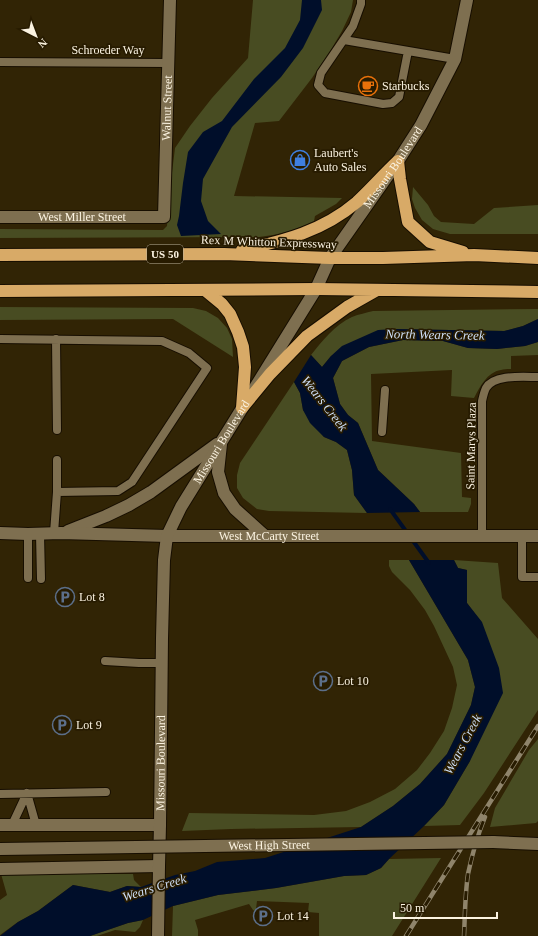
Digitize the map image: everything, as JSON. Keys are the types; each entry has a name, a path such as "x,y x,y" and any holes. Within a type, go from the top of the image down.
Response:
{"highway":[{"path":"224,254 275,243 304,234 326,224 357,202 398,161"},
{"path":"398,161 408,222 430,242 474,255"},
{"name":"Rex M Whitton Expressway","path":"0,254 224,254 330,258 474,255 538,258"},
{"path":"0,291 316,289 538,292"},
{"path":"205,290 222,304 230,314 243,347 245,367 242,408"},
{"path":"242,408 270,374 307,336 347,307 378,290"}],"main road":[{"name":"Walnut Street","path":"164,217 170,0"},
{"name":"Missouri Boulevard","path":"158,930 164,560 167,536 181,507 316,289 330,258 398,161 421,125 455,59 467,0"},
{"name":"West Miller Street","path":"0,217 164,217"},
{"path":"58,533 106,516 129,505 151,492 221,441"},
{"path":"221,441 218,472 224,494 235,509 265,536"},
{"name":"West McCarty Street","path":"0,533 167,536 538,536"},
{"path":"6,825 160,825"},
{"name":"West High Street","path":"0,849 493,842 538,844"},
{"path":"0,869 159,866"}],"lane":[{"path":"361,0 353,26 321,73 318,85 325,93 383,104 392,103 399,98 408,51"},
{"path":"344,40 455,59"},
{"name":"Schroeder Way","path":"0,62 168,63"},
{"path":"0,339 162,341 189,353 207,368 132,482 118,491 57,492"},
{"path":"56,339 57,430"},
{"name":"Saint Marys Plaza","path":"482,536 482,400 486,387 497,379 512,377 538,377"},
{"path":"382,432 385,390"},
{"path":"57,460 58,533"},
{"path":"28,534 28,578"},
{"path":"40,534 41,578"},
{"path":"522,536 522,577 538,577"},
{"path":"105,661 162,663"},
{"path":"0,794 106,792"},
{"path":"27,793 36,825"},
{"path":"6,825 27,793"}],"green space":[{"path":"253,0 353,0 351,12 332,48 312,78 279,121 255,123 234,196 342,198 336,204 315,216 314,221 300,227 287,232 259,237 0,238 0,229 163,230 167,226 175,148 212,98 248,58"},
{"path":"413,187 428,205 434,216 441,222 474,224 494,208 538,205 538,234 450,234 433,229 422,220 415,208 412,199"},
{"path":"0,307 193,308 206,311 218,318 227,328 232,339 233,357 173,319 0,320"},
{"path":"538,309 538,319 523,326 505,331 395,329 331,356 322,367 311,355 324,339 340,324 352,317 373,311"},
{"path":"403,340 443,341 468,348 497,349 525,346 538,342 538,355 511,356 511,369 496,371 488,377 474,398 451,396 452,370 371,374 372,441 461,453 462,497 471,498 471,504 468,512 420,512 414,504 378,470 358,423 348,415 340,404 333,378 342,361 369,347"},
{"path":"294,382 300,393 303,410 324,437 336,442 347,450 352,470 354,495 367,513 269,511 257,509 243,498 237,488 237,475 240,463"},
{"path":"389,560 409,560 468,660 475,687 471,705 447,754 420,784 393,806 361,827 182,831 189,813 314,815 346,811 370,802 395,789 417,770 430,753 444,731 452,708 457,685 453,667 434,626 425,610 410,590 392,572 389,566"},
{"path":"454,560 498,563 502,598 538,639 538,710 484,793 460,825 424,826 444,805 470,761 482,623 467,603 467,570 458,568"},
{"path":"538,739 538,821 536,823 490,827 495,808 529,750"},
{"path":"441,858 392,936 319,936 319,913 308,912 309,903 257,901 255,911 249,904 195,920 198,936 172,936 173,906 218,895 276,888 344,876 366,875 381,868 389,859"},
{"path":"1,874 133,874 134,880 141,887 127,886 110,892 73,885 38,911 18,922 0,935 0,900 7,895"},
{"path":"143,920 140,927 135,932 115,930 97,936 90,936 128,923"}],"water":[{"path":"302,0 321,0 322,10 303,48 281,77 232,127 203,179 201,201 208,221 221,234 181,236 177,225 188,152 203,132 222,121 254,79 285,48 300,20"},
{"name":"North Wears Creek","path":"538,319 538,342 525,346 497,349 468,348 443,341 403,340 369,347 342,361 333,378 340,404 348,415 358,423 378,470 414,504 420,512 367,513 354,495 352,470 347,450 336,442 324,437 310,423 303,410 300,393 294,382 311,355 322,367 342,346 378,330 504,331 523,326"},
{"path":"409,560 454,560 458,568 467,570 467,603 482,622 499,668 503,693 470,761 444,805 381,868 366,875 344,876 276,888 218,895 173,906 143,920 128,923 90,936 0,936 18,922 38,911 73,885 110,892 127,886 141,887 175,875 195,871 217,862 265,858 361,827 393,806 420,784 447,754 471,705 475,687 468,660"}],"waterway":[{"name":"Wears Creek","path":"390,509 429,563"}],"railway":[{"path":"406,936 538,726"},
{"path":"464,936 468,874 475,845 485,817"}],"place":[{"name":"Starbucks","path":"368,86"},
{"name":"Laubert's Auto Sales","path":"300,160"},
{"name":"Lot 8","path":"65,597"},
{"name":"Lot 10","path":"323,681"},
{"name":"Lot 9","path":"62,725"},
{"name":"Lot 14","path":"263,916"}]}
